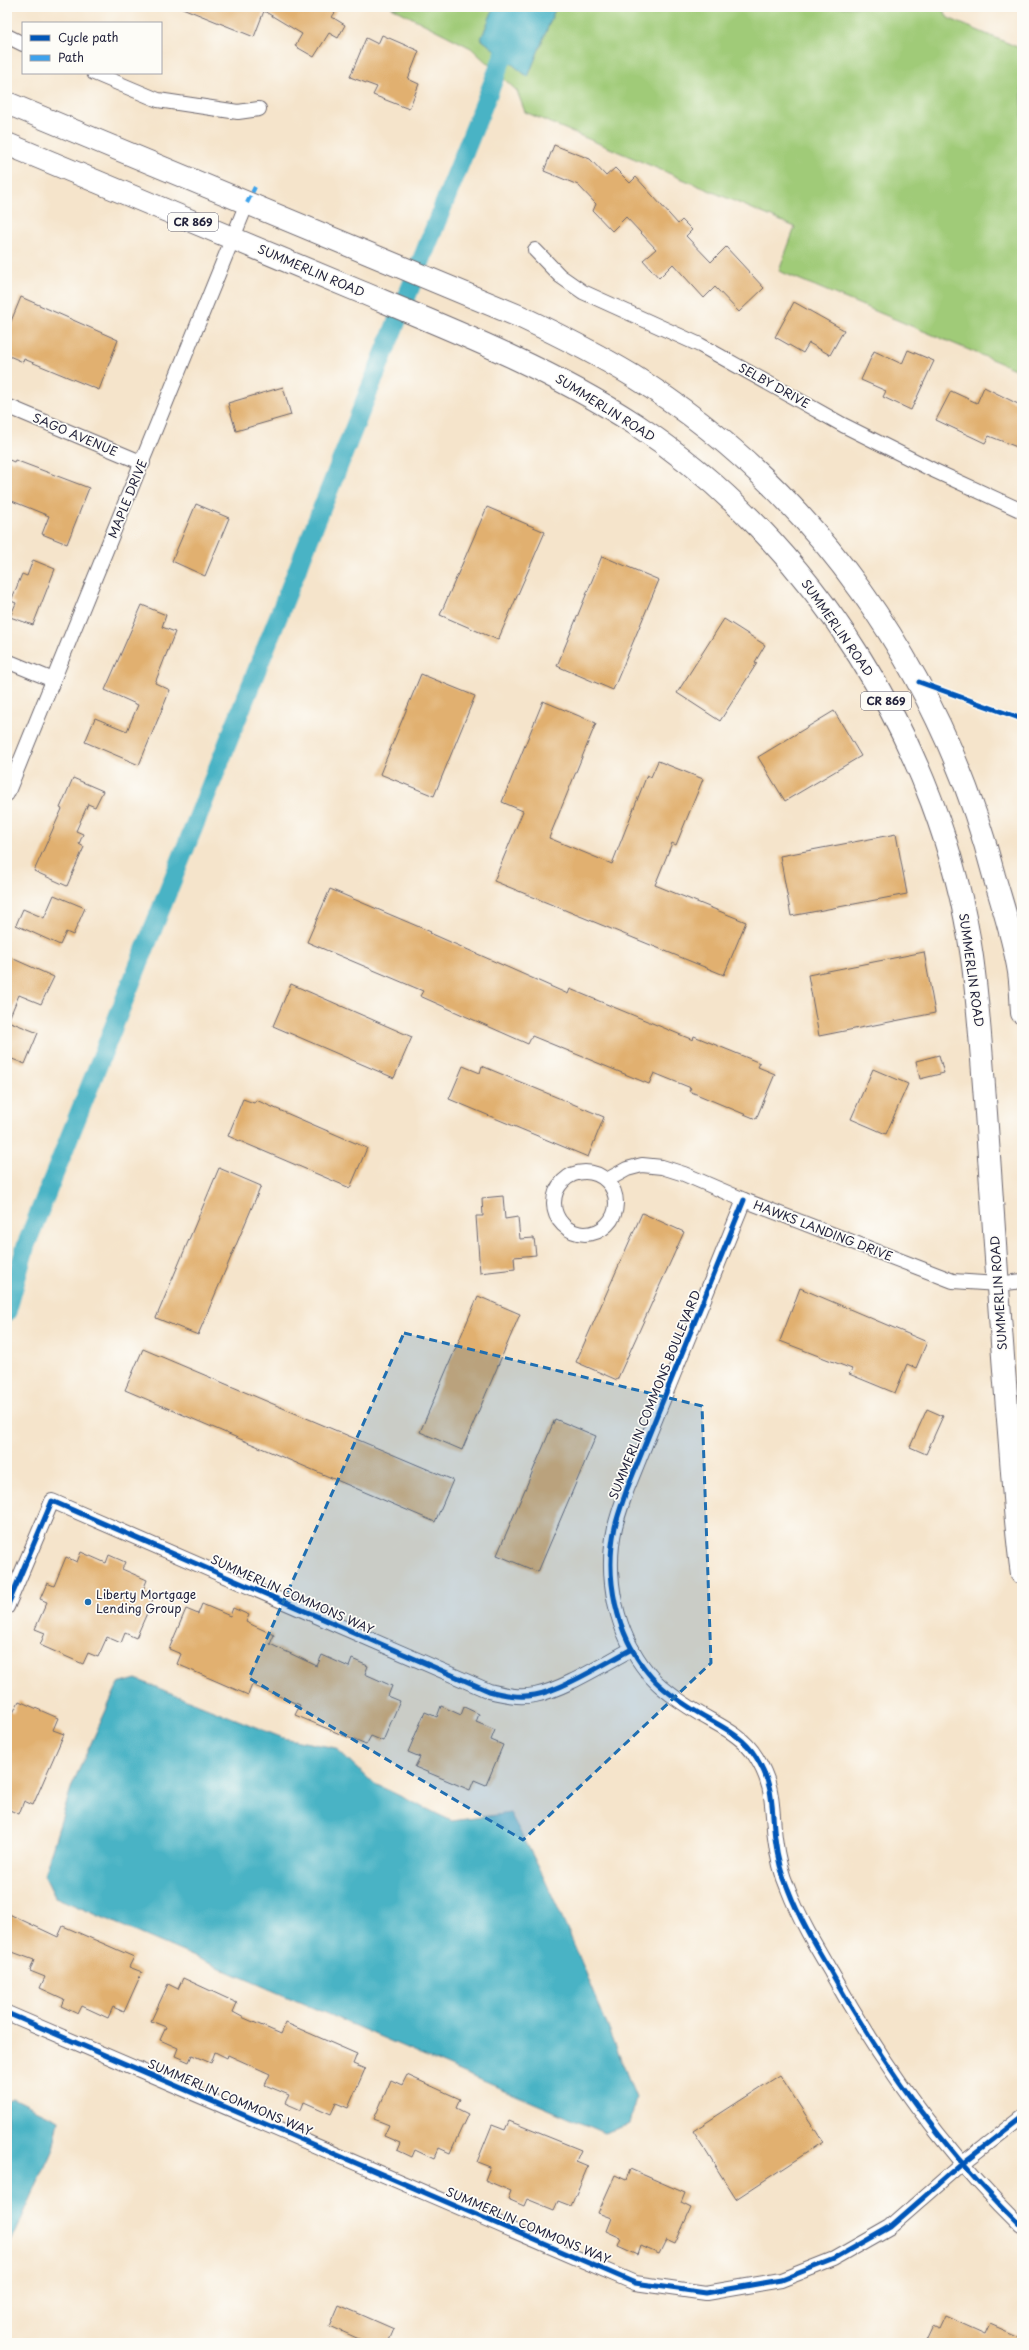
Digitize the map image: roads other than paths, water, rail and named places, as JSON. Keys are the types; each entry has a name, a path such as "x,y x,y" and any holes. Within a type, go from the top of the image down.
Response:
{"main road":[{"name":"CR 869","path":"7,103 521,317 589,350 678,406 720,439 760,474 798,512 832,552 864,594 894,639 946,736 965,782 984,839 1018,972 1022,1013"},
{"name":"SUMMERLIN ROAD","path":"7,144 502,351 595,399 640,427 684,460 737,507 798,572 860,656 886,702 909,749 932,805 961,901 970,946 978,1016 1022,1574"}],"street":[{"path":"7,36 22,44"},
{"path":"96,74 158,100 238,112 259,109"},
{"name":"MAPLE DRIVE","path":"7,794 143,463 247,203"},
{"name":"SELBY DRIVE","path":"535,250 560,276 583,292 700,344 850,428 933,470 1022,511"},
{"name":"SAGO AVENUE","path":"7,406 143,463"},
{"path":"7,661 53,680"},
{"name":"HAWKS LANDING DRIVE","path":"607,1180 627,1170 642,1165 662,1167 684,1174 744,1200 953,1281 998,1284 1022,1281"},
{"path":"586,1172 599,1175 607,1180 615,1194 616,1210 611,1220 604,1228 594,1233 584,1235 573,1232 564,1227 557,1218 554,1207 554,1197 558,1186 572,1174 586,1172"},
{"name":"SUMMERLIN COMMONS BOULEVARD","path":"744,1200 628,1489 615,1527 611,1557 613,1592 620,1624 632,1649 649,1674 674,1697 696,1712 718,1723 740,1739 756,1756 766,1777 774,1800 775,1838 780,1866 788,1889 807,1931 848,2004 895,2077 963,2163 998,2204 1022,2227"},
{"name":"SUMMERLIN COMMONS WAY","path":"7,1607 52,1501 489,1691 513,1696 536,1695 560,1686 632,1649"},
{"name":"SUMMERLIN COMMONS WAY","path":"7,2013 635,2283 706,2293 781,2280 834,2259 890,2227 963,2163 1022,2117"}],"water":[{"path":"494,7 556,7 528,77 481,39"},
{"path":"136,1679 283,1738 336,1748 373,1783 452,1821 510,1813 546,1882 578,1953 636,2097 630,2124 604,2133 55,1897 44,1875 72,1785 118,1684"},
{"path":"13,2098 59,2120 53,2149 7,2251 7,2101"}],"waterway":[{"path":"7,1312 26,1245 523,7"}],"place":[{"name":"Liberty Mortgage Lending Group","path":"88,1602"}]}
